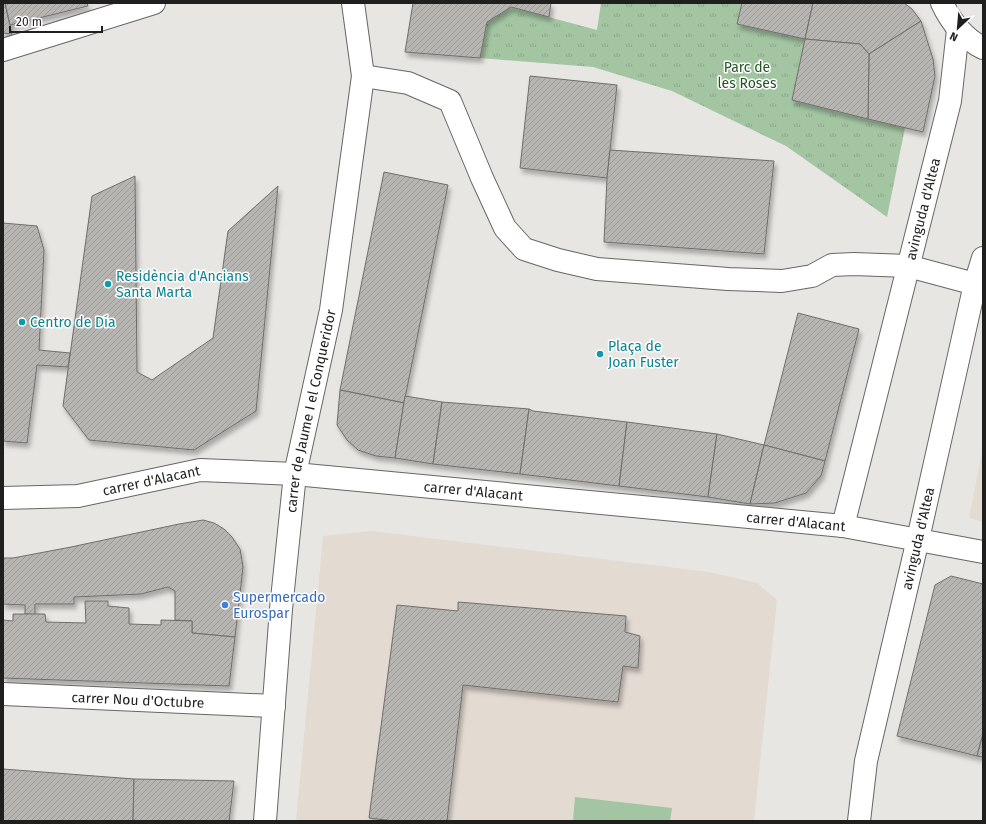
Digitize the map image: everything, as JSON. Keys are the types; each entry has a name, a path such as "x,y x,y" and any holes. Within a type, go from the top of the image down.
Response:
{"street":[{"path":"3,50 154,3"},
{"name":"carrer de Jaume I el Conqueridor","path":"265,821 281,609 295,474 331,310 363,76 353,3"},
{"path":"942,3 948,16 958,30 975,44 983,48"},
{"name":"avinguda d'Altea","path":"843,526 950,101 958,30"},
{"path":"363,76 408,83 450,101 482,178 505,228 524,249 558,260 597,269 782,281 812,276 832,265 854,264 908,266 976,284"},
{"name":"avinguda d'Altea","path":"859,821 866,761 983,258"},
{"name":"carrer d'Alacant","path":"3,498 78,496 200,470 295,474 843,526 983,552"},
{"name":"carrer Nou d'Octubre","path":"3,694 274,706"}],"shaded area":[{"path":"983,448 983,522 969,518"},
{"path":"371,531 709,572 757,583 777,600 754,821 296,821 323,536"}],"green space":[{"name":"Parc de les Roses","path":"601,3 742,3 737,24 805,39 792,100 905,128 887,217 786,146 672,91 593,67 480,58 487,22 511,7 597,30"},
{"path":"575,797 672,808 670,821 573,821"}],"building":[{"path":"3,3 5,3 12,34 3,33"},
{"path":"5,3 87,3 88,6 10,25"},
{"path":"413,3 551,3 549,17 511,7 487,22 480,58 405,52"},
{"path":"742,3 813,3 805,39 737,24"},
{"path":"813,3 904,3 912,9 921,21 869,54 860,44 805,39"},
{"path":"921,21 933,59 935,76 923,132 868,119 869,54"},
{"path":"805,39 860,44 869,54 868,119 792,100"},
{"path":"530,76 617,85 607,178 520,168"},
{"path":"610,150 774,161 764,254 604,242"},
{"path":"384,172 448,185 404,403 340,390"},
{"name":"Residència d'Ancians Santa Marta","path":"135,176 137,372 152,380 213,338 228,231 278,186 256,411 194,450 89,440 63,406 92,196"},
{"name":"Centro de Día","path":"3,223 37,226 44,250 39,350 70,353 68,367 37,365 27,443 3,441"},
{"path":"798,313 859,329 825,461 764,445"},
{"path":"340,390 404,403 395,458 376,456 358,450 347,440 337,425"},
{"path":"405,396 442,402 433,464 395,458"},
{"path":"442,402 529,409 520,474 433,464"},
{"path":"529,409 533,411 627,422 619,486 520,474"},
{"path":"627,422 717,434 708,497 619,486"},
{"path":"717,434 764,445 750,504 708,497"},
{"path":"764,445 825,461 821,476 806,493 775,503 750,504"},
{"path":"203,520 214,523 224,529 232,537 240,549 243,567 235,637 192,633 192,621 175,620 175,591 168,587 141,594 74,597 74,604 35,604 35,615 25,614 25,605 3,604 3,558 13,558 71,547"},
{"path":"951,576 983,584 983,734 977,756 897,736 935,585"},
{"path":"85,601 108,601 108,606 129,608 129,624 161,625 161,620 192,621 192,633 235,637 229,686 3,678 3,620 13,621 13,614 45,614 46,622 86,623"},
{"path":"458,602 626,616 625,632 640,636 638,668 623,666 618,702 463,685 447,821 394,821 369,818 397,605 458,611"},
{"path":"983,734 983,757 977,756"},
{"path":"3,769 134,779 133,821 3,821"},
{"path":"134,779 234,781 229,821 133,821"}],"place":[{"name":"Residència d'Ancians Santa Marta","path":"108,284"},
{"name":"Centro de Día","path":"22,322"},
{"name":"Plaça de Joan Fuster","path":"600,354"},
{"name":"Supermercado Eurospar","path":"225,605"}]}
